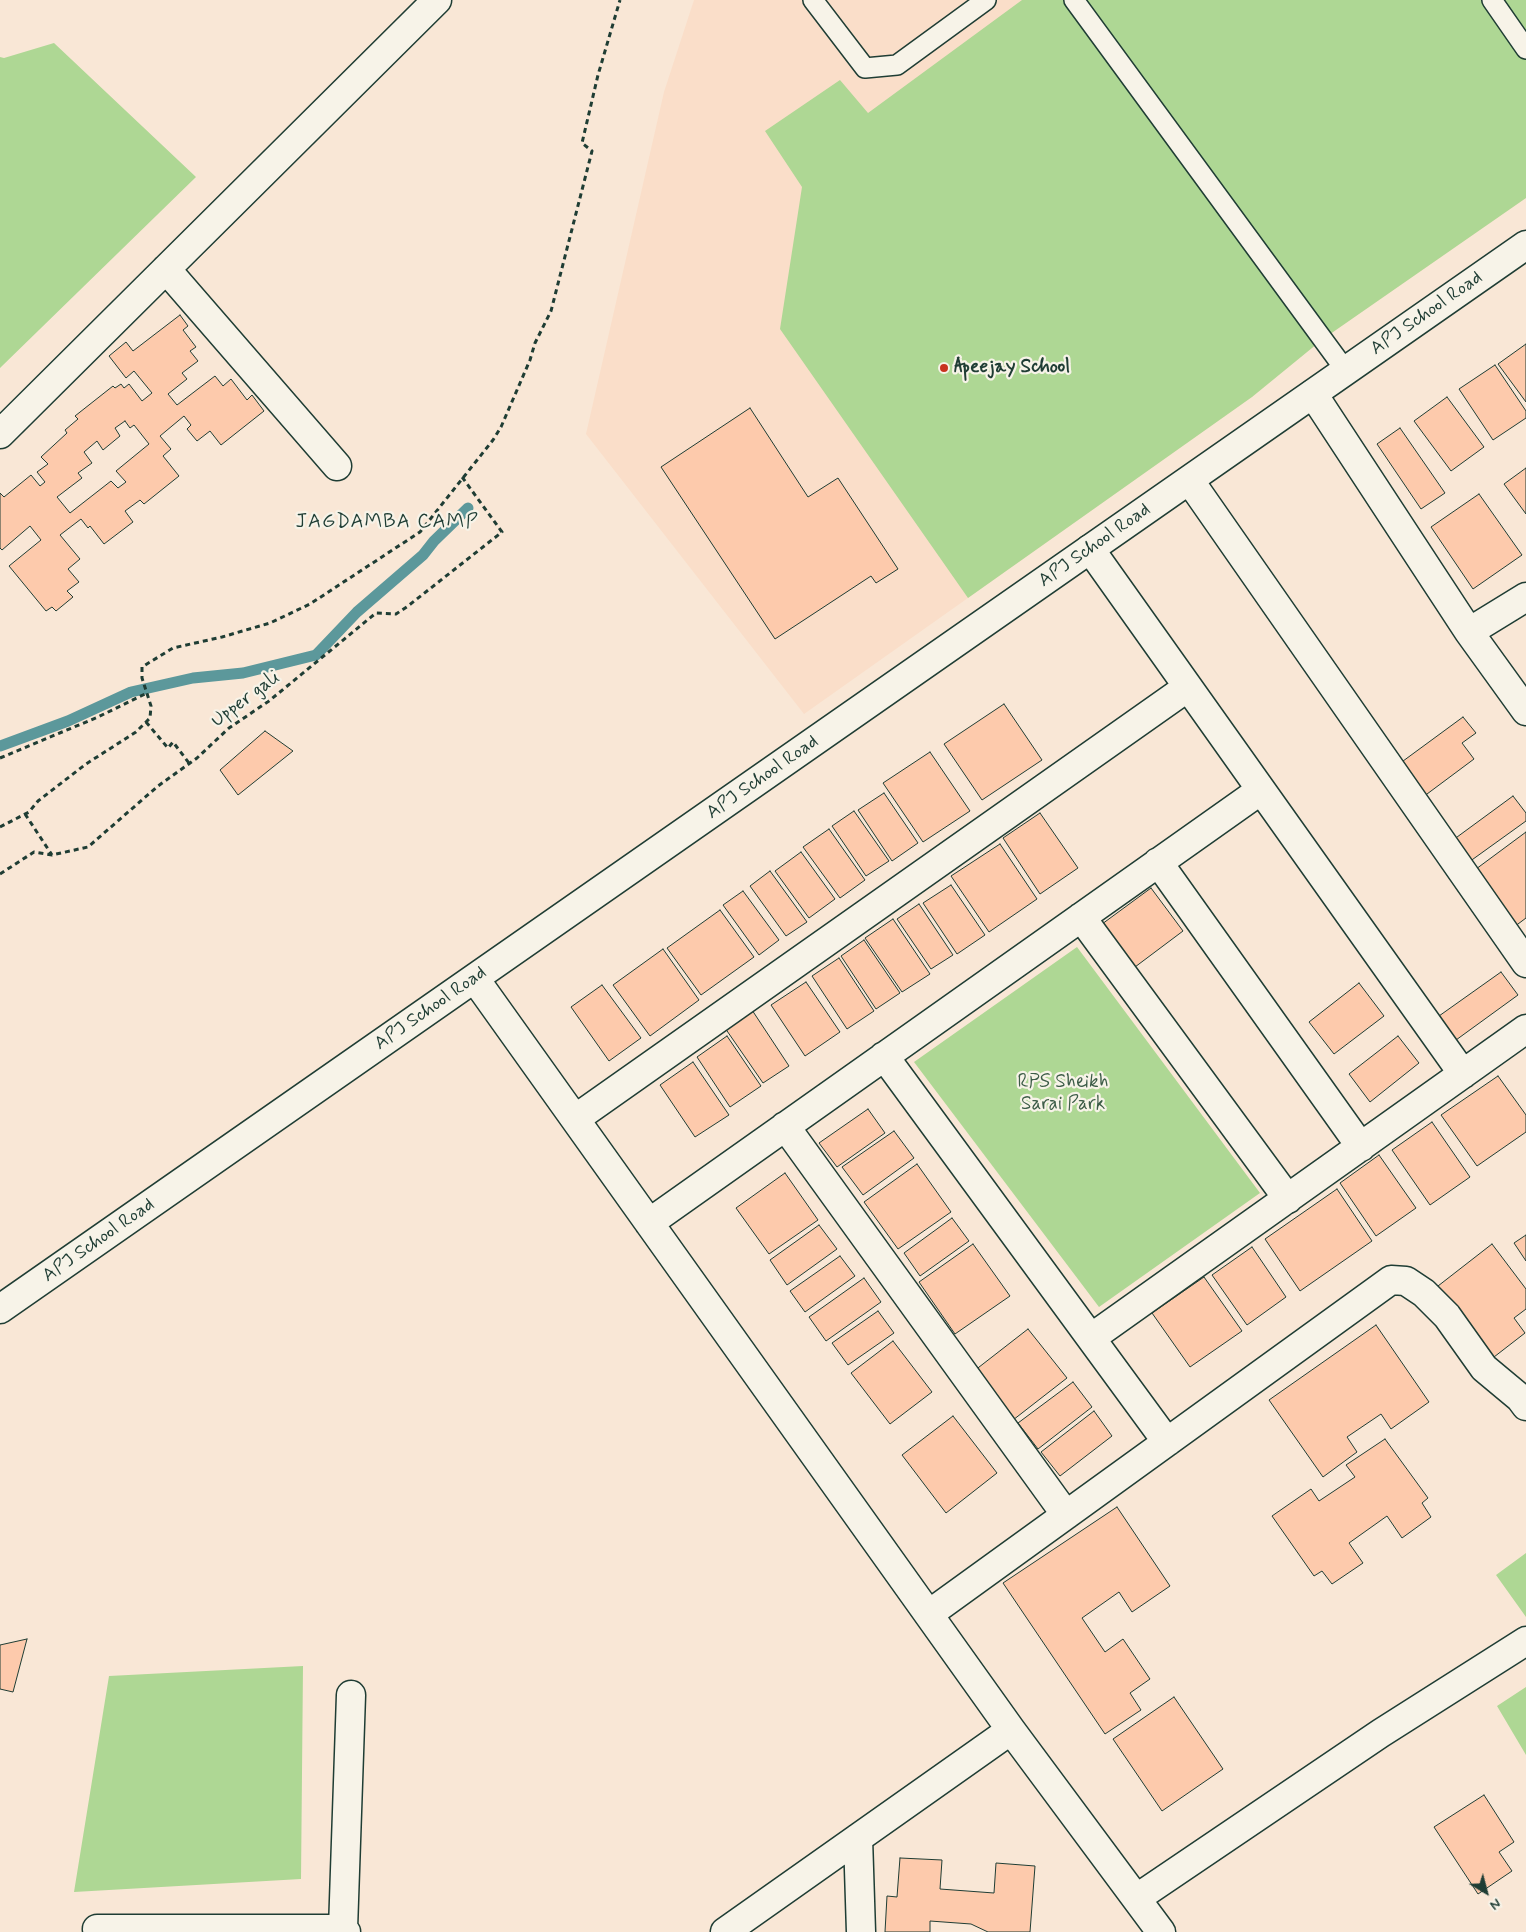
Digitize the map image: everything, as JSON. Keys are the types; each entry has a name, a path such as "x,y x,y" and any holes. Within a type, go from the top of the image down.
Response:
{"street":[{"path":"0,434 437,0"},
{"name":"APJ School Road","path":"0,1310 1526,245"},
{"path":"166,269 337,466"},
{"path":"1312,394 1469,632 1526,712"},
{"path":"1190,481 1526,963"},
{"path":"1090,549 1463,1074"},
{"path":"1469,632 1526,597"},
{"path":"575,1119 1188,687"},
{"path":"649,1223 1261,790"},
{"path":"1158,862 1361,1147"},
{"path":"1081,917 1288,1199"},
{"path":"475,979 1011,1730 1161,1932"},
{"path":"1091,1338 1526,1029"},
{"path":"884,1056 1167,1442"},
{"path":"785,1126 1066,1515"},
{"path":"928,1614 1391,1280 1406,1281 1424,1293 1447,1316 1484,1368 1520,1398 1526,1406"},
{"path":"1137,1898 1381,1733 1526,1642"},
{"path":"97,1929 345,1931 351,1695"},
{"path":"725,1932 1011,1730"},
{"path":"858,1838 861,1932"}],"lane":[{"path":"813,0 865,68 897,65 986,0"},
{"path":"1074,0 1346,371"},
{"path":"1492,0 1526,49"}],"path":[{"path":"0,827 25,814 93,758 136,732 150,718 151,706 142,678 142,667 173,648 222,637 270,623 310,604 420,532 501,427 551,311 592,151 582,143 598,75 620,0"},
{"name":"Upper gali","path":"0,874 34,852 52,855 88,848 158,786 189,763 229,728 269,701 376,613 396,614 502,532 462,477"},
{"path":"0,758 98,717 147,693"},
{"path":"146,722 168,748 173,742 189,763"},
{"path":"25,814 52,855"}],"shaded area":[{"name":"Apeejay School","path":"694,0 1526,0 1526,198 1323,339 1252,397 804,714 586,434 664,92"}],"green space":[{"name":"Apeejay School","path":"1022,0 1526,0 1526,198 1323,339 1252,397 968,598 780,329 802,187 765,131 840,80 868,113"},
{"path":"54,43 196,177 0,368 0,57 4,58"},
{"name":"RPS Sheikh Sarai Park","path":"1077,947 1260,1193 1099,1307 914,1062"},
{"path":"1526,1553 1526,1617 1496,1575"},
{"path":"303,1666 301,1879 74,1892 109,1676"},
{"path":"1526,1687 1526,1755 1497,1706"}],"building":[{"path":"180,315 188,326 183,330 196,347 190,351 198,361 182,373 187,379 168,394 177,405 215,376 223,386 231,379 247,400 252,395 264,411 221,445 210,431 197,441 187,429 191,425 184,416 160,436 171,449 163,456 179,476 144,504 140,500 125,511 133,522 104,544 90,526 88,528 81,519 60,535 80,559 68,569 79,582 67,591 73,597 56,611 52,607 46,611 9,566 41,540 30,526 2,550 0,548 0,493 4,497 31,475 40,486 45,482 37,472 48,464 41,457 67,433 65,430 78,419 75,416 113,386 115,388 121,384 124,388 129,384 142,401 152,393 134,371 126,378 109,356 126,342 133,351","holes":["125,421 130,428 134,425 149,444 116,471 126,482 118,488 111,481 70,513 57,497 82,478 78,473 92,463 84,452 97,441 103,450 120,436 115,428"]},
{"path":"1526,344 1526,402 1498,364"},
{"path":"1495,365 1526,411 1526,418 1493,440 1459,389"},
{"path":"1447,397 1484,447 1451,471 1414,421"},
{"path":"750,408 808,497 838,478 898,569 876,583 871,576 775,639 661,467"},
{"path":"1400,428 1445,493 1421,509 1377,444"},
{"path":"1526,468 1526,514 1504,484"},
{"path":"1479,494 1522,555 1473,589 1431,527"},
{"path":"1004,704 1042,760 982,800 944,744"},
{"path":"1463,717 1476,733 1462,743 1474,759 1423,797 1399,764"},
{"path":"265,731 293,751 238,795 220,770"},
{"path":"930,752 970,811 923,842 883,783"},
{"path":"884,793 918,843 892,861 858,810"},
{"path":"1513,796 1526,813 1526,821 1469,862 1453,840"},
{"path":"854,811 889,861 866,876 832,826"},
{"path":"1040,813 1078,868 1040,894 1003,838"},
{"path":"829,829 865,880 840,898 803,847"},
{"path":"1526,832 1526,918 1514,927 1472,872"},
{"path":"1000,844 1037,899 989,932 951,876"},
{"path":"801,852 835,899 809,918 775,871"},
{"path":"770,871 807,922 786,936 750,886"},
{"path":"951,885 985,935 957,954 923,903"},
{"path":"1151,888 1183,931 1131,970 1098,927"},
{"path":"743,891 779,940 759,955 723,905"},
{"path":"919,904 953,955 931,969 897,919"},
{"path":"720,910 754,957 701,995 667,948"},
{"path":"893,919 930,974 902,992 865,938"},
{"path":"864,940 900,993 876,1009 841,956"},
{"path":"663,949 699,1000 650,1036 613,985"},
{"path":"839,958 874,1011 847,1029 812,976"},
{"path":"1501,972 1518,995 1456,1040 1439,1016"},
{"path":"806,982 840,1032 805,1056 771,1005"},
{"path":"1359,983 1384,1016 1334,1054 1309,1022"},
{"path":"602,985 641,1038 609,1061 571,1007"},
{"path":"752,1010 789,1066 763,1083 725,1028"},
{"path":"727,1036 761,1086 730,1107 697,1057"},
{"path":"1398,1036 1419,1063 1370,1102 1349,1074"},
{"path":"693,1062 729,1115 695,1137 660,1085"},
{"path":"1498,1076 1526,1115 1526,1132 1477,1166 1441,1115"},
{"path":"868,1109 885,1133 837,1167 819,1143"},
{"path":"1432,1122 1470,1177 1430,1205 1392,1150"},
{"path":"894,1131 914,1158 863,1195 842,1167"},
{"path":"1379,1155 1416,1208 1376,1236 1340,1183"},
{"path":"917,1164 951,1212 898,1249 864,1202"},
{"path":"785,1173 818,1220 769,1254 736,1208"},
{"path":"1337,1189 1372,1241 1300,1291 1265,1239"},
{"path":"952,1218 969,1241 920,1276 904,1253"},
{"path":"819,1225 837,1249 787,1285 770,1260"},
{"path":"1526,1235 1526,1261 1514,1243"},
{"path":"973,1244 1010,1296 955,1334 919,1282"},
{"path":"1492,1244 1526,1289 1526,1309 1514,1318 1525,1333 1494,1357 1438,1286"},
{"path":"1252,1247 1286,1297 1247,1325 1212,1275"},
{"path":"840,1256 855,1276 805,1312 790,1291"},
{"path":"1204,1277 1242,1331 1190,1367 1152,1313"},
{"path":"864,1278 881,1302 826,1341 809,1317"},
{"path":"878,1311 894,1333 848,1365 832,1343"},
{"path":"1376,1325 1429,1402 1391,1429 1381,1414 1347,1437 1357,1452 1323,1477 1269,1400"},
{"path":"1028,1329 1067,1378 1013,1420 974,1371"},
{"path":"893,1341 932,1392 890,1424 851,1373"},
{"path":"1073,1382 1092,1407 1038,1449 1018,1423"},
{"path":"1094,1411 1112,1436 1060,1476 1041,1452"},
{"path":"953,1416 997,1473 946,1513 902,1455"},
{"path":"1385,1439 1428,1498 1422,1503 1431,1517 1402,1538 1387,1516 1349,1543 1363,1563 1332,1584 1322,1571 1314,1576 1272,1516 1311,1489 1319,1501 1355,1477 1346,1465"},
{"path":"1117,1507 1170,1586 1132,1612 1119,1592 1082,1618 1105,1652 1123,1639 1150,1679 1130,1693 1141,1710 1105,1734 1003,1583"},
{"path":"27,1639 13,1692 0,1689 0,1645"},
{"path":"1174,1697 1223,1769 1162,1811 1113,1739"},
{"path":"1484,1795 1514,1842 1499,1852 1512,1871 1478,1894 1434,1827"},
{"path":"900,1858 942,1860 940,1889 994,1893 996,1863 1035,1866 1030,1932 988,1932 971,1924 930,1921 930,1932 885,1932 887,1896 897,1897"}],"waterway":[{"path":"0,746 68,721 131,692 193,678 243,673 316,655 357,612 423,555 434,541 468,508"}],"place":[{"name":"Apeejay School","path":"944,368"}],"district":[{"name":"JAGDAMBA CAMP","path":"387,523"}]}
